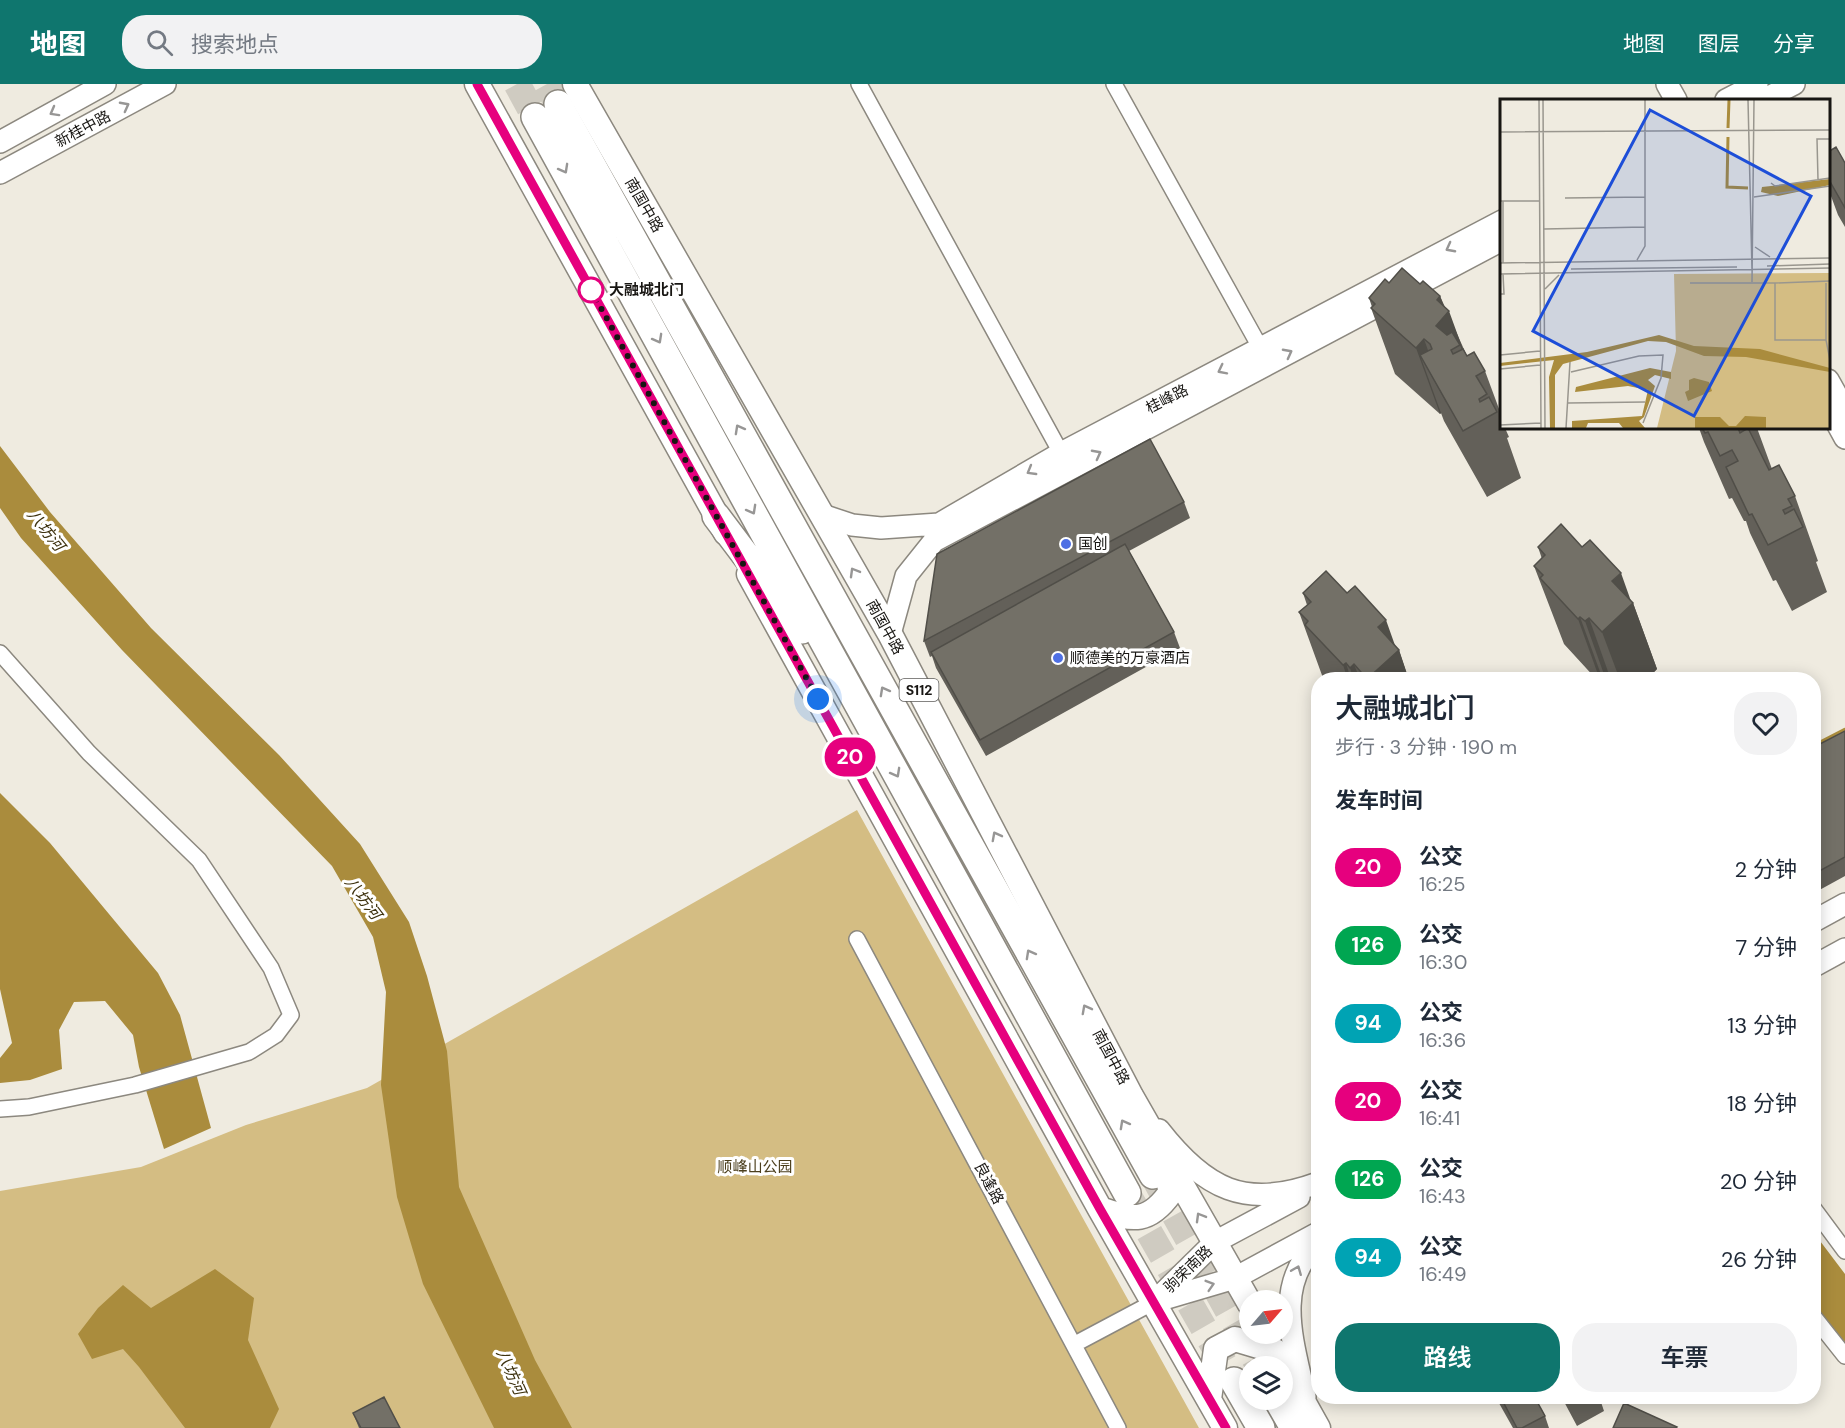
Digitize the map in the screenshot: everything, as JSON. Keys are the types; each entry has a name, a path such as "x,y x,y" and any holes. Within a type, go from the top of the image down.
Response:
{"highway":[{"name":"南国中路","path":"567,94 1153,1175"},
{"path":"535,117 1127,1193"},
{"path":"716,516 861,708"},
{"path":"1234,1381 1261,1428"},
{"path":"1291,1410 1306,1422"}],"main road":[{"path":"477,84 1100,1209 1226,1428"},
{"name":"南国中路","path":"567,94 822,515 890,634 1131,1096 1242,1290"},
{"path":"1100,1209 1131,1220 1159,1210 1172,1192 1157,1142"},
{"path":"1209,1399 1216,1349 1235,1339 1265,1348 1272,1356"},
{"path":"1293,1391 1306,1422"}],"street":[{"name":"新桂中路","path":"0,142 105,84"},
{"name":"新桂中路","path":"0,173 165,84"},
{"path":"859,84 1061,453"},
{"path":"1114,84 1261,349"},
{"path":"1656,84 1664,99"},
{"path":"1667,84 1675,99"},
{"path":"1728,99 1757,84"},
{"path":"1765,99 1794,84"},
{"name":"桂峰路","path":"822,515 852,525 881,528 939,524 1061,453 1500,222"},
{"path":"890,634 906,576 934,541 1500,241"},
{"path":"1830,384 1845,410"},
{"path":"1830,411 1845,438"},
{"path":"0,653 89,753 199,860 271,968 291,1014 276,1035 249,1052 135,1085 29,1107 0,1109"},
{"path":"1821,917 1845,904"},
{"name":"良逢路","path":"857,939 1118,1428"},
{"path":"1821,962 1845,949"},
{"path":"1131,1096 1190,1166 1226,1188 1268,1197 1311,1187"},
{"name":"驹荣南路","path":"1154,1302 1215,1242 1311,1189"},
{"path":"1821,1218 1845,1251"},
{"name":"驹荣南路","path":"1154,1302 1235,1278 1311,1237"},
{"path":"1306,1422 1292,1339 1291,1302 1294,1278 1301,1261 1311,1250"},
{"path":"1075,1344 1154,1302"},
{"path":"1821,1326 1845,1356"}],"green space":[{"name":"顺峰山公园","path":"857,810 1199,1428 0,1428 0,1191 141,1167 246,1125 367,1088"}],"water":[{"name":"八坊河","path":"0,446 50,512 151,628 279,755 360,844 409,922 427,976 447,1051 459,1187 535,1360 572,1428 494,1428 423,1284 397,1197 381,1085 386,992 373,937 332,866 122,650 21,538 0,508"},
{"path":"0,793 50,843 158,973 180,1015 211,1128 164,1149 139,1067 133,1035 105,1001 74,1002 59,1030 62,1069 30,1080 0,1083 0,1058 12,1043 0,989"},
{"path":"1821,1242 1845,1274 1845,1348 1821,1317"},
{"path":"215,1269 254,1298 248,1340 279,1409 270,1428 185,1428 123,1349 92,1359 78,1334 98,1308 123,1285 151,1308"}],"building":[{"path":"1836,147 1845,163 1845,208 1830,182 1830,151"},
{"path":"1402,268 1420,284 1423,281 1440,296 1437,300 1449,311 1436,326 1447,335 1452,332 1460,345 1451,350 1453,354 1463,349 1467,356 1474,352 1485,371 1476,376 1487,394 1479,399 1480,402 1489,397 1497,412 1463,431 1420,355 1432,349 1430,344 1424,339 1416,348 1371,308 1375,304 1369,298 1385,279 1389,283"},
{"path":"1703,429 1738,429 1740,433 1748,429 1769,470 1779,465 1795,496 1788,499 1792,506 1783,510 1785,514 1794,509 1803,527 1768,545 1752,514 1749,515 1726,467 1738,461 1732,450 1720,456 1708,432 1705,433"},
{"name":"国创","path":"1150,439 1184,502 924,641 937,554"},
{"path":"1561,524 1582,547 1590,540 1621,573 1612,581 1633,603 1602,632 1589,618 1585,621 1580,617 1578,619 1540,578 1543,575 1534,566 1545,555 1538,547"},
{"name":"顺德美的万豪酒店","path":"1125,544 1174,632 980,740 931,652"},
{"path":"1326,571 1347,593 1355,586 1386,620 1378,627 1399,650 1375,672 1361,672 1354,664 1350,668 1346,663 1343,665 1305,625 1308,621 1299,612 1311,602 1303,593"},
{"path":"1845,731 1845,857 1821,870 1821,743"},
{"path":"384,1397 400,1428 361,1428 353,1413"},
{"path":"1504,1404 1538,1404 1545,1416 1522,1428 1517,1428"},
{"path":"1624,1404 1677,1427 1676,1428 1613,1428"}],"waterway":[{"path":"1821,742 1845,730"}],"tunnel":[{"path":"517,84 535,117"},
{"path":"547,84 558,104"},
{"path":"1155,1179 1253,1356"},
{"path":"1129,1197 1234,1381"}],"bus line":[{"name":"20","path":"477,84 1100,1209 1226,1428"}],"place":[{"name":"大融城北门","path":"591,290"},
{"name":"国创","path":"1066,544"},
{"name":"顺德美的万豪酒店","path":"1058,658"}],"route":[{"path":"591,290 818,699"}]}
